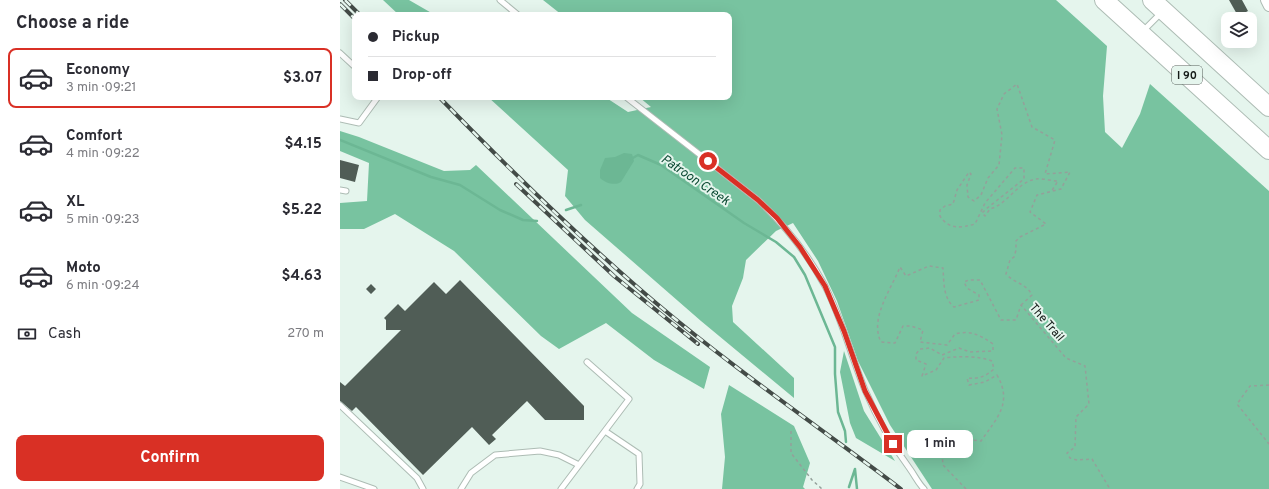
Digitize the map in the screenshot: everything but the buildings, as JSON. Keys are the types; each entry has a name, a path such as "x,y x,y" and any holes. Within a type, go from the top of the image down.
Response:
{"highway":[{"name":"I 90","path":"1104,0 1269,150"},
{"name":"I 90","path":"1158,5 1269,107"}],"street":[{"path":"1266,0 1269,6"}],"lane":[{"path":"500,0 514,12"},
{"path":"1141,34 1158,5"},
{"path":"340,53 352,64"},
{"path":"340,119 359,123 376,100"},
{"path":"630,100 758,200 790,232 825,286 844,331 865,391 883,427 897,452 924,489"},
{"path":"340,190 346,191"},
{"path":"561,489 629,399 586,362"},
{"path":"340,405 417,478 423,489"},
{"path":"605,431 639,454 640,484 637,489"},
{"path":"462,489 471,473 495,455 540,451 560,455 579,465"},
{"path":"340,476 374,489"}],"path":[{"path":"1021,305 1032,295 1029,288 1012,280 1006,274 1010,260 1014,257 1016,241 1020,237 1046,224 1030,212 1037,195 1051,192 1061,189 1070,172 1045,174 1056,140 1032,127 1016,84 1004,94 997,109 1002,135 999,165 988,178 981,195 974,201 968,197 967,185 971,174 969,172 957,190 953,204 945,206 940,210 940,216 950,226 962,228 975,224 985,203 1015,168 1024,168 1024,179 986,209 982,213 985,216 990,209 999,207 1018,188 1035,179 1058,181 1051,192"},
{"name":"The Trail","path":"966,489 943,465 940,442 951,438 981,441 1003,410 1002,385 997,375 985,382 969,385 967,378 977,378 987,375 994,369 992,361 986,358 964,358 959,356 944,358 936,370 922,376 926,364 916,360 916,354 920,349 930,348 942,355 959,348 970,352 993,351 994,344 978,334 965,331 955,334 947,345 920,342 923,330 911,326 904,326 895,343 881,342 877,334 880,312 889,287 894,284 900,267 906,276 929,266 943,268 945,294 948,302 954,307 979,300 979,295 967,288 964,282 969,280 980,280 1001,320 1016,320 1021,305"},
{"name":"The Trail","path":"1021,305 1066,358 1086,366 1089,404 1076,417 1075,447 1067,453 1070,458 1078,460 1092,459 1110,489"},
{"path":"1269,385 1250,386 1236,404 1269,444"},
{"path":"791,431 791,453 812,480 822,489"}],"shaded area":[{"path":"383,0 409,0 430,12 396,12"},
{"path":"543,0 1056,0 1107,46 1103,96 1105,132 1122,148 1140,114 1150,84 1269,191 1269,489 932,489 890,425 858,361 837,301 818,261 793,223 776,231 746,260 743,278 732,306 733,322 794,378 794,398 701,321 585,220 565,196 568,170 491,100 610,100 628,112 651,107 643,100 732,100 732,12 558,12"},
{"path":"340,131 359,137 444,171 470,170 476,165 632,313 710,367 704,389 654,360 606,323 559,349 541,336 454,251 395,214 364,229 340,229 340,203 367,201 369,163 340,151"},
{"path":"624,153 632,154 634,161 621,182 616,184 610,183 600,178 600,170 605,158 615,157"},
{"path":"844,351 864,411 895,461 856,438 850,423 840,372"},
{"path":"729,385 794,426 810,463 803,487 805,489 722,489 725,457 721,414"}],"waterway":[{"name":"Patroon Creek","path":"340,140 431,177 460,185 500,210 523,220 537,221"},
{"name":"Patroon Creek","path":"631,159 638,155 661,165 744,223 776,242 794,257 805,275 835,347 835,374 838,412 845,431 846,442"},
{"name":"Patroon Creek","path":"566,210 581,205"},
{"path":"855,469 857,489"},
{"name":"Patroon Creek","path":"849,487 855,469"}],"railway":[{"path":"345,0 357,12"},
{"path":"340,4 352,16"},
{"path":"442,100 545,203 599,254 656,303 746,375 901,489"},
{"path":"516,184 614,276 698,344"}],"route":[{"path":"708,161 758,200 777,218 790,232 816,270 834,305 865,391 893,444"}]}
